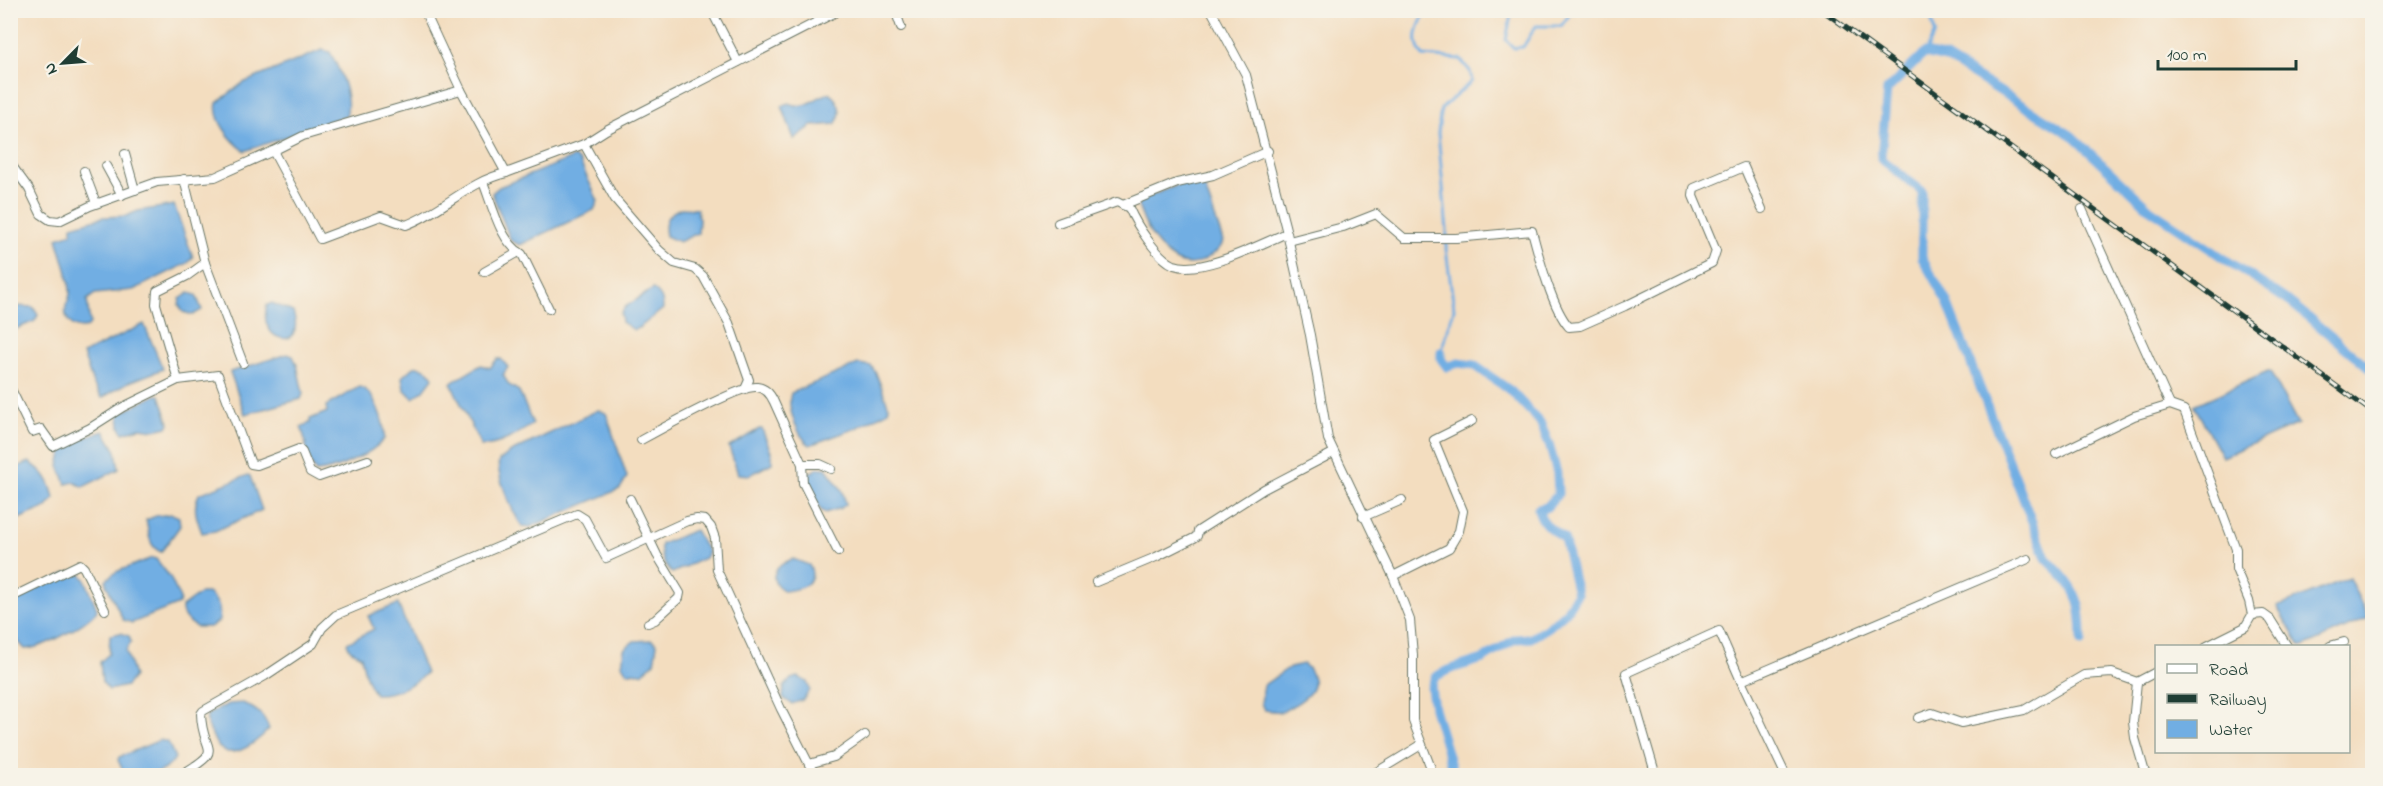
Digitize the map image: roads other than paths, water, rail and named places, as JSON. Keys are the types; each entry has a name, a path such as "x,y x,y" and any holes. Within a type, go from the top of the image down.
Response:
{"street":[{"path":"424,10 461,90 506,173"},
{"path":"711,10 738,63"},
{"path":"273,151 320,239 381,216 406,225 423,219 492,176 584,144 606,130 840,10"},
{"path":"895,10 901,27"},
{"path":"1211,10 1246,75 1268,151 1310,336 1328,439 1363,517 1393,576 1410,620 1413,655 1413,721 1434,776"},
{"path":"10,163 29,189 41,214 50,220 59,221 96,203 157,182 215,177 303,136 461,90"},
{"path":"584,144 615,199 659,250 675,263 695,269 703,276 729,323 749,380 745,390"},
{"path":"1123,205 1177,183 1213,174 1268,151"},
{"path":"125,154 135,190"},
{"path":"106,165 122,195"},
{"path":"1058,223 1117,202 1129,207 1136,223 1162,257 1173,264 1187,267 1200,267 1288,237 1343,227 1376,214 1404,237 1456,238 1532,231 1543,273 1560,318 1569,327 1581,326 1712,263 1716,251 1693,196 1694,188 1744,167 1762,209"},
{"path":"84,171 96,203"},
{"path":"184,179 205,263 243,363"},
{"path":"483,182 502,230 513,249 519,252 549,309"},
{"path":"2082,209 2170,405"},
{"path":"484,272 519,252"},
{"path":"178,380 156,304 157,291 187,276 205,263"},
{"path":"10,387 32,432 41,429 53,446 90,428 123,406 178,380 218,375 250,464 257,465 299,449 310,472 319,477 368,460"},
{"path":"640,440 715,402 758,387 771,395 802,464 803,483 838,552"},
{"path":"2056,454 2134,416 2170,405 2184,410 2236,549 2236,569 2252,615 2245,627 2209,645"},
{"path":"1393,576 1449,548 1459,531 1463,511 1434,440 1472,421"},
{"path":"1096,582 1194,538 1198,531 1264,489 1333,453"},
{"path":"802,464 820,464 831,469"},
{"path":"630,499 680,596 655,620 648,623"},
{"path":"1363,517 1402,500"},
{"path":"179,776 203,762 208,756 210,747 201,721 203,711 255,682 313,644 322,628 336,615 574,514 581,515 585,519 606,558 687,521 705,520 711,526 716,538 717,570 753,650 815,776"},
{"path":"1741,681 2028,559"},
{"path":"10,598 80,564 105,610"},
{"path":"2252,615 2263,614 2270,619 2286,645"},
{"path":"1656,776 1626,673 1719,632 1785,776"},
{"path":"2334,645 2344,642"},
{"path":"1918,718 1932,713 1961,723 2024,710 2084,675 2112,673 2137,682 2155,673"},
{"path":"2137,682 2133,722 2135,738 2146,776"},
{"path":"809,764 834,757 865,735"},
{"path":"1370,776 1404,753 1421,745"}],"water":[{"path":"322,50 330,52 341,75 346,92 346,116 245,151 240,147 221,123 217,103 243,83"},
{"path":"830,93 836,100 840,112 835,124 812,126 794,139 782,106 788,103 806,105"},
{"path":"574,157 580,162 598,201 594,210 520,245 511,241 492,193 499,187"},
{"path":"1199,182 1204,185 1223,241 1219,249 1207,258 1195,263 1183,263 1173,259 1155,240 1138,206 1140,200 1181,184"},
{"path":"174,205 193,257 188,263 133,290 95,294 87,300 90,323 88,327 74,326 66,316 70,286 57,238 72,233 72,226 103,217 126,216 138,211"},
{"path":"681,208 697,209 699,219 698,233 679,242 666,236 665,226 669,215"},
{"path":"653,289 663,302 663,309 634,330 622,322 621,313 625,307"},
{"path":"189,293 196,295 202,310 193,315 183,312 179,305 180,299"},
{"path":"272,303 293,312 295,325 293,334 288,338 274,335 268,328 267,305"},
{"path":"11,306 33,307 38,315 35,321 11,331"},
{"path":"144,324 163,369 127,383 102,398 93,384 83,354"},
{"path":"287,354 293,356 297,365 303,394 301,399 245,414 230,372"},
{"path":"497,359 501,359 508,367 503,375 509,385 519,391 533,424 502,442 481,446 451,383 481,365 490,368"},
{"path":"858,364 871,366 876,373 889,407 887,412 854,429 810,445 801,435 794,421 790,406 791,393"},
{"path":"418,366 429,371 433,378 424,390 413,398 404,389 402,377"},
{"path":"2270,371 2298,424 2222,457 2194,405"},
{"path":"359,387 370,394 378,408 384,439 353,461 333,469 316,472 310,461 301,427 310,423 310,419 327,412 326,406"},
{"path":"160,395 169,423 167,427 154,430 140,428 123,433 119,414"},
{"path":"598,410 606,413 627,477 620,489 530,527 522,526 502,484 499,461 509,453"},
{"path":"762,429 772,455 772,463 750,475 738,474 729,447"},
{"path":"104,431 116,451 119,469 83,487 74,482 66,484 59,466 64,445"},
{"path":"29,462 46,478 54,499 47,507 11,522 11,470"},
{"path":"818,468 826,468 842,490 846,504 841,508 825,513 820,509 805,476"},
{"path":"248,475 262,510 215,531 202,533 196,509 199,494"},
{"path":"172,514 179,517 180,526 161,552 151,543 146,520"},
{"path":"695,530 708,552 705,558 672,573 663,560 661,544"},
{"path":"152,558 156,559 170,577 180,599 179,604 132,623 123,620 106,580 116,572"},
{"path":"793,559 809,565 812,576 810,581 802,587 785,591 775,582 775,573 781,565"},
{"path":"78,571 85,579 97,609 96,612 62,636 42,645 25,649 14,633 10,603 66,573"},
{"path":"2349,578 2368,618 2307,645 2299,645 2277,607"},
{"path":"201,593 208,593 214,599 220,612 219,621 210,627 196,627 183,614 182,607"},
{"path":"398,604 426,673 402,688 388,693 375,694 367,680 361,656 350,650 347,643 374,629 368,616"},
{"path":"120,633 129,636 131,642 126,651 134,676 126,686 109,690 102,682 100,662 109,654 110,635"},
{"path":"652,640 657,644 654,663 642,673 627,672 622,665 624,649 634,641"},
{"path":"1303,664 1309,670 1314,682 1313,688 1305,698 1282,712 1264,710 1261,703 1264,685 1290,667"},
{"path":"798,677 807,682 810,690 803,700 792,704 783,698 784,687 791,679"},
{"path":"243,703 259,713 269,729 256,741 240,750 225,751 218,746 213,737 207,723 207,715 228,704"},
{"path":"160,740 168,742 175,758 171,764 153,774 125,775 118,760 119,757"}],"waterway":[{"path":"1427,10 1417,33 1419,50 1423,56 1460,59 1470,71 1472,81 1441,109 1438,133 1447,231 1446,249 1454,309 1441,352"},
{"path":"1512,10 1506,40 1514,48 1523,47 1536,26 1561,26 1573,10"},
{"path":"1925,53 1935,33 1929,10"},
{"path":"2082,642 2081,615 2076,596 2065,578 2046,558 1947,302 1922,258 1922,191 1881,159 1887,90 1925,53 1946,58 2071,135 2150,209 2291,303 2372,370"},
{"path":"1441,352 1441,359 1447,367 1458,363 1474,365 1511,391 1540,422 1557,473 1558,494 1547,507 1538,509 1548,526 1564,538 1577,594 1566,612 1549,627 1531,638 1515,639 1483,659 1448,670 1435,677 1431,688 1434,708 1454,776"}],"railway":[{"path":"1822,10 2372,412"}]}
